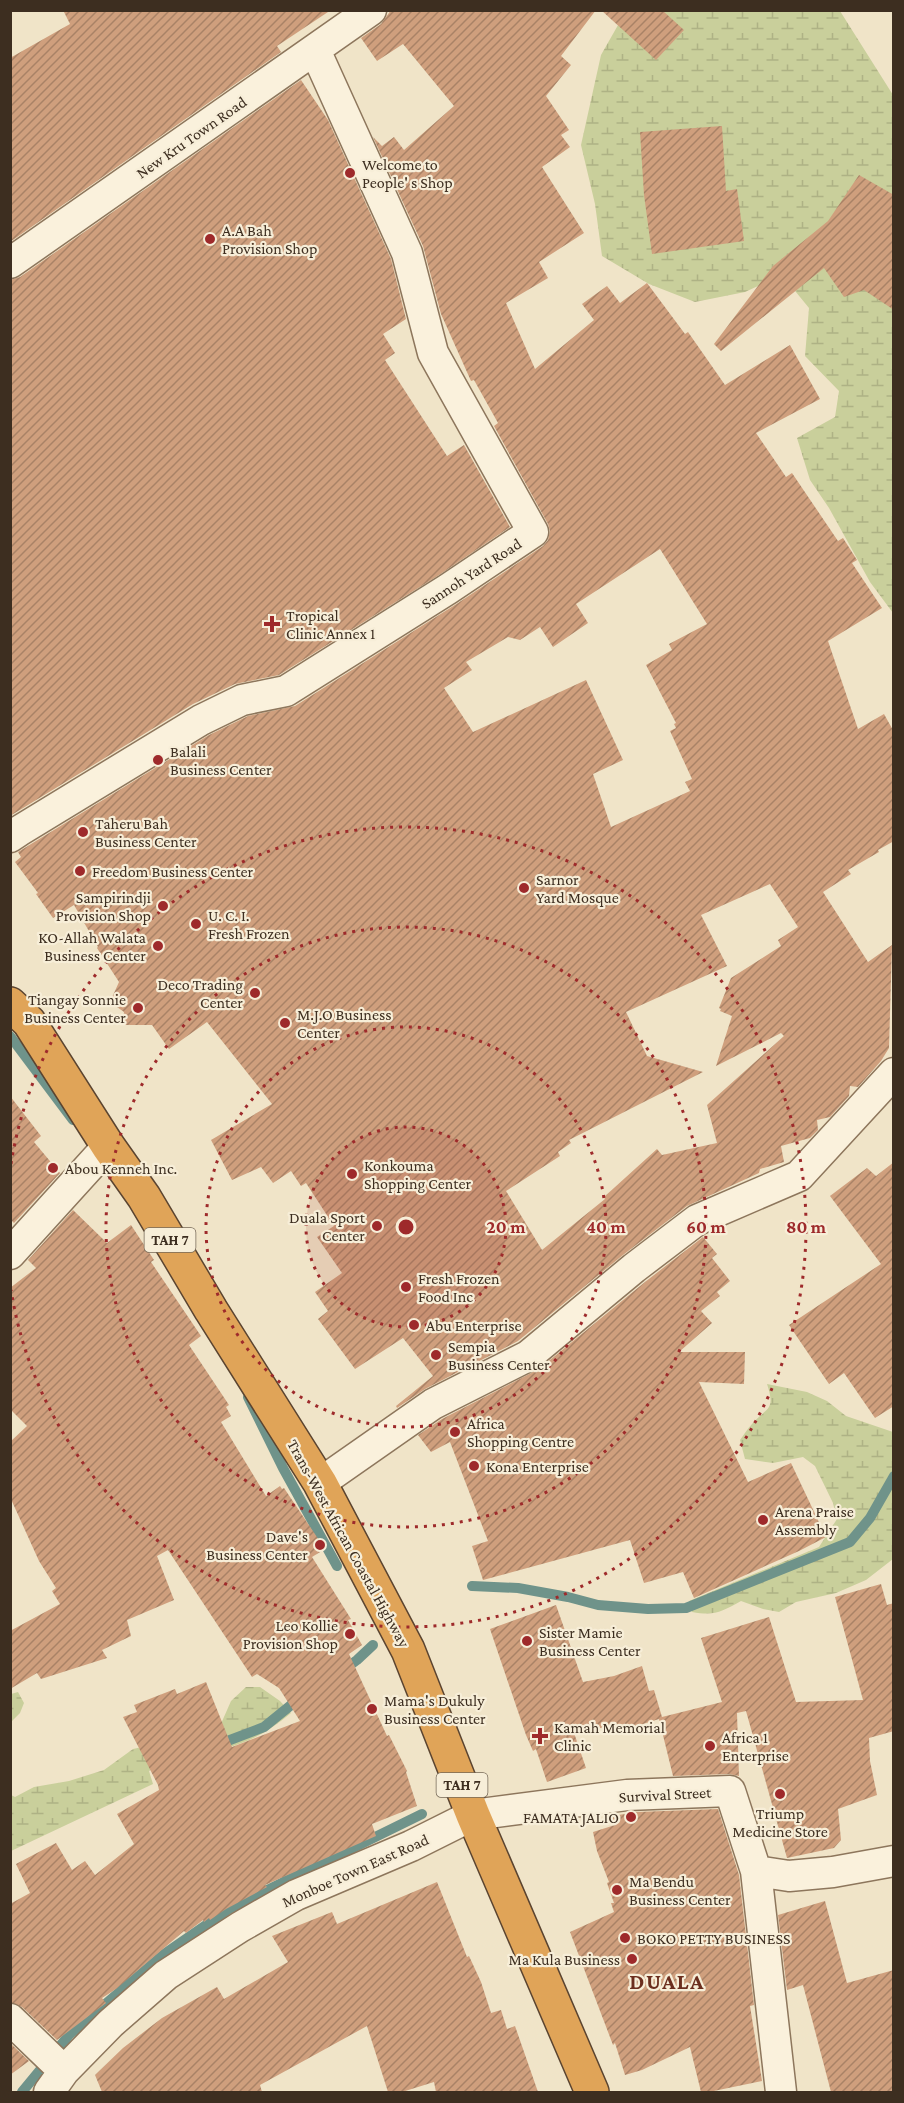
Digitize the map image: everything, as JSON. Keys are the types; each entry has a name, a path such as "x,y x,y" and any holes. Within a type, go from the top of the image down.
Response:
{"highway":[{"name":"Trans-West African Coastal Highway","path":"10,1004 29,1022 108,1146 144,1197 211,1310 320,1483 408,1650 473,1815 592,2092"}],"street":[{"name":"New Kru Town Road","path":"10,264 371,10"},
{"name":"Sannoh Yard Road","path":"10,837 201,720 242,700 286,691 448,589 533,532 433,353 406,253 315,50"},
{"path":"320,1483 433,1404 528,1356 634,1268 698,1220 799,1176 894,1073"},
{"path":"10,1254 108,1146"},
{"name":"Survival Street","path":"473,1815 627,1795 730,1791 756,1871 781,2092"},
{"name":"Monboe Town East Road","path":"57,2082 111,2023 166,1976 240,1927 296,1895 411,1846 473,1815"},
{"path":"756,1871 789,1876 833,1872 894,1861"},
{"path":"10,2019 57,2082"}],"green space":[{"path":"626,11 840,11 893,95 893,613 870,582 829,508 810,480 797,438 835,417 839,391 805,356 809,308 782,275 745,292 695,302 649,284 602,256 595,204 581,145 601,55"},
{"path":"767,1384 807,1392 827,1401 846,1416 893,1432 893,1559 866,1580 836,1593 796,1602 779,1612 741,1601 718,1612 707,1614 692,1612 689,1601 819,1547 837,1519 833,1503 815,1466 803,1457 773,1463 745,1459 740,1440 770,1404"},
{"path":"246,1687 260,1687 280,1701 291,1713 270,1729 247,1741 230,1747 183,1756 149,1771 153,1784 11,1851 11,1795 15,1797 34,1787 69,1781 104,1770 133,1749 192,1736 220,1726 231,1701"},
{"path":"18,1692 24,1703 20,1713 11,1722 11,1694"}],"building":[{"path":"63,10 331,10 277,46 281,52 10,242 10,58 70,24"},
{"path":"391,10 596,10 561,56 571,65 546,96 569,130 561,135 570,147 542,167 584,233 539,262 548,278 506,303 535,369 594,320 582,304 607,286 620,303 647,283 685,334 688,332 725,385 790,345 820,399 756,433 786,477 792,473 838,541 843,538 857,560 852,563 882,608 828,641 858,729 884,714 894,732 894,841 848,870 851,874 823,892 868,962 892,945 889,1048 881,1061 858,1087 850,1086 849,1096 830,1117 817,1120 818,1130 810,1138 781,1146 784,1162 760,1169 759,1173 687,1206 518,1341 425,1389 397,1408 396,1406 433,1376 403,1338 355,1369 318,1319 328,1311 315,1292 342,1273 317,1237 334,1226 306,1183 301,1186 291,1171 273,1183 261,1167 232,1180 211,1140 272,1104 207,1022 169,1049 152,1025 123,1025 124,1012 110,1002 119,982 97,948 74,905 53,918 15,862 21,857 18,852 209,735 248,716 295,706 458,603 543,546 548,540 550,531 548,524 494,426 498,423 474,380 471,381 441,314 423,246 373,137 382,146 394,137 404,150 454,106 403,44 377,61 361,38 381,24","holes":["660,549 707,624 669,644 672,650 646,665 676,723 674,724 676,728 670,731 692,779 685,782 690,791 611,827 593,774 623,760 586,680 473,732 444,688 472,670 466,662 508,637 520,640 540,627 553,647 588,623 576,604","770,884 798,927 778,940 781,946 731,978 719,1008 720,1011 732,1016 716,1066 781,1033 784,1036 707,1105 717,1143 662,1155 657,1149 604,1197 605,1199 542,1250 506,1191 560,1156 558,1152 571,1143 569,1140 703,1072 647,1056 626,1012 727,966 701,915"]},
{"path":"601,10 662,10 684,30 656,60"},
{"path":"301,80 328,120 391,259 406,319 383,334 395,353 385,360 447,456 464,445 510,527 439,575 279,675 235,684 193,704 10,816 10,280 20,277"},
{"path":"722,126 726,191 737,189 744,241 652,254 644,195 640,132"},
{"path":"859,175 894,195 894,310 864,290 844,297 824,268 721,351 714,344 773,266 828,221"},
{"path":"10,1096 41,1136 34,1142 60,1173 14,1223 10,1219"},
{"path":"894,1162 894,1406 875,1418 844,1373 829,1384 789,1325 881,1264 830,1196 867,1168 876,1176"},
{"path":"73,1210 107,1243 131,1225 154,1260 151,1262 201,1336 189,1345 229,1405 226,1407 231,1416 221,1422 266,1496 280,1486 284,1488 325,1549 312,1557 351,1619 348,1620 362,1645 349,1654 387,1736 389,1735 407,1771 417,1806 372,1824 376,1836 265,1885 267,1887 210,1920 209,1918 204,1922 203,1920 186,1933 184,1931 116,1989 102,1998 106,2003 57,2040 22,2007 10,2002 10,1904 30,1893 16,1864 56,1843 72,1870 85,1861 95,1875 134,1844 117,1814 159,1790 123,1717 137,1712 134,1705 175,1689 177,1694 206,1682 232,1747 300,1721 279,1688 257,1674 252,1677 168,1550 157,1556 174,1600 127,1620 131,1636 102,1650 107,1658 41,1679 37,1673 10,1689 10,1631 60,1604 52,1591 56,1588 39,1561 10,1497 10,1442 27,1426 10,1409 10,1288 36,1268 28,1260"},
{"path":"703,1237 717,1254 712,1258 730,1281 717,1292 720,1296 701,1311 712,1323 679,1352 745,1352 744,1384 699,1382 748,1482 791,1463 826,1537 694,1598 683,1572 644,1583 630,1540 483,1580 472,1546 488,1541 450,1442 431,1452 418,1435 442,1419 539,1369"},
{"path":"881,1584 887,1605 894,1603 894,1731 869,1738 870,1761 877,1795 838,1809 841,1840 834,1848 787,1858 746,1711 737,1713 739,1776 729,1774 673,1776 659,1719 627,1729 572,1727 586,1768 547,1782 536,1749 533,1751 526,1735 490,1629 556,1605 583,1682 614,1676 642,1666 649,1691 654,1690 662,1717 722,1702 701,1638 769,1617 796,1702 863,1700 835,1597"},
{"path":"718,1809 739,1875 754,2005 750,2006 762,2081 701,2092 690,2047 642,2070 625,2075 615,2043 613,2045 570,1932 614,1912 611,1903 614,1903 607,1883 609,1882 597,1851 593,1832 615,1825 612,1816 637,1812"},
{"path":"437,1882 467,1957 469,1956 481,1982 491,2013 501,2010 507,2029 515,2026 538,2092 436,2092 434,2082 402,2092 388,2092 367,2026 260,2085 262,2092 102,2092 95,2075 123,2048 162,2018 217,1987 224,1999 288,1962 272,1936 332,1912 337,1924"},
{"path":"825,1901 847,1983 894,1970 894,2092 831,2092 803,1985 787,1990 778,1915"},
{"path":"10,2043 29,2061 10,2075"}],"waterway":[{"path":"10,1036 73,1120"},
{"path":"248,1397 283,1468 337,1566"},
{"path":"472,1586 518,1588 598,1605 648,1609 686,1608 850,1542 870,1518 894,1476"},
{"path":"342,1671 373,1645"},
{"path":"230,1740 264,1727 301,1697"},
{"path":"22,2092 69,2035 164,1954 229,1909 422,1814"}],"place":[{"name":"Welcome to People' s Shop","path":"350,173"},
{"name":"A.A Bah Provision Shop","path":"210,239"},
{"name":"Tropical Clinic Annex 1","path":"272,624"},
{"name":"Balali Business Center","path":"158,760"},
{"name":"Taheru Bah Business Center","path":"83,832"},
{"name":"Freedom Business Center","path":"80,871"},
{"name":"Sarnor Yard Mosque","path":"524,888"},
{"name":"Sampirindji Provision Shop","path":"163,906"},
{"name":"U. C. I. Fresh Frozen","path":"196,924"},
{"name":"KO-Allah Walata Business Center","path":"158,946"},
{"name":"Deco Trading Center","path":"255,993"},
{"name":"Tiangay Sonnie Business Center","path":"138,1008"},
{"name":"M.J.O Business Center","path":"285,1023"},
{"name":"Abou Kenneh Inc.","path":"53,1168"},
{"name":"Konkouma Shopping Center","path":"352,1174"},
{"name":"Duala Sport Center","path":"377,1226"},
{"name":"Fresh Frozen Food Inc","path":"406,1287"},
{"name":"Abu Enterprise","path":"414,1325"},
{"name":"Sempia Business Center","path":"436,1355"},
{"name":"Africa Shopping Centre","path":"455,1432"},
{"name":"Kona Enterprise","path":"474,1466"},
{"name":"Arena Praise Assembly","path":"763,1520"},
{"name":"Dave's Business Center","path":"320,1545"},
{"name":"Leo Kollie Provision Shop","path":"350,1634"},
{"name":"Sister Mamie Business Center","path":"527,1641"},
{"name":"Mama's Dukuly Business Center","path":"372,1709"},
{"name":"Kamah Memorial Clinic","path":"540,1736"},
{"name":"Africa 1 Enterprise","path":"710,1746"},
{"name":"Triump Medicine Store","path":"780,1794"},
{"name":"FAMATA JALIO","path":"631,1817"},
{"name":"Ma Bendu Business Center","path":"617,1890"},
{"name":"BOKO PETTY BUSINESS","path":"625,1938"},
{"name":"Ma Kula Business","path":"632,1959"}],"district":[{"name":"DUALA","path":"667,1981"}]}
